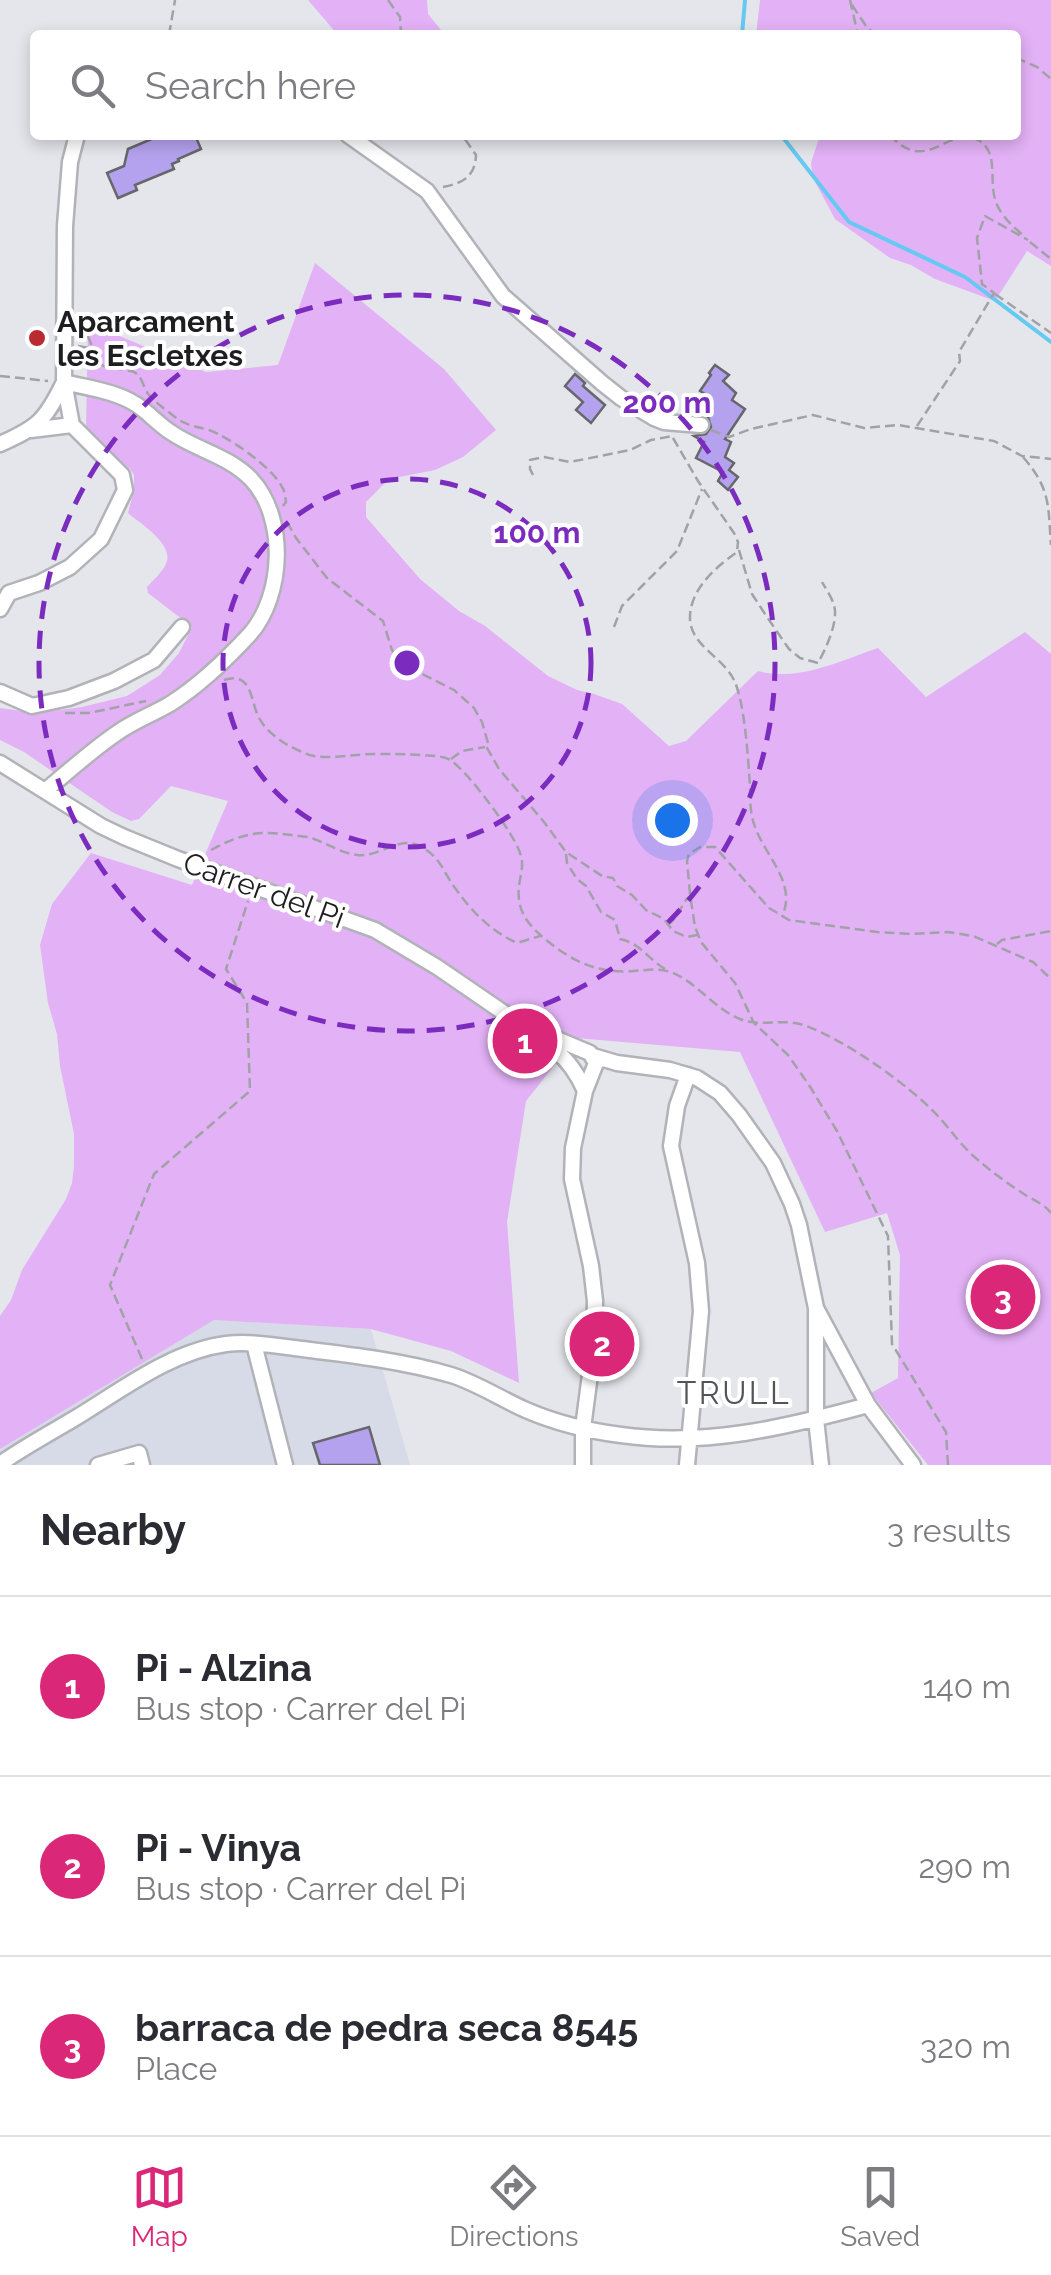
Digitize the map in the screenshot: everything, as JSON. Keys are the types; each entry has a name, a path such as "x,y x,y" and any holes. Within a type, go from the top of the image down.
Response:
{"street":[{"path":"0,610 4,588 39,584 70,567 101,539 125,490 122,475 72,425 64,382 68,184 76,140"},
{"path":"355,140 427,190 510,303 621,398 664,422 696,425"},
{"path":"31,430 48,412 64,382"},
{"path":"46,790 112,736 201,681 262,617 276,575 270,514 264,498 243,472 173,434 136,404 64,382"},
{"path":"0,444 31,430 72,425"},
{"path":"0,692 32,706 69,698 154,660 182,627"},
{"name":"Carrer del Pi","path":"0,763 124,838 386,936 586,1065"},
{"path":"582,1465 595,1301 572,1179 573,1148 586,1065 617,1062 670,1070 708,1084 761,1143 784,1184 800,1225 816,1308 816,1419 822,1465"},
{"path":"687,1465 701,1310 697,1264 671,1146 677,1106 688,1075"},
{"path":"816,1308 868,1405 913,1465"},
{"path":"0,1464 148,1374 196,1352 226,1344 343,1354 450,1375 531,1412 583,1428 639,1438 752,1433 868,1405"},
{"path":"254,1344 285,1465"},
{"path":"98,1465 139,1453 142,1465"}],"path":[{"path":"170,30 175,0"},
{"path":"388,0 400,18 400,30"},
{"path":"851,2 857,30"},
{"path":"851,2 870,30"},
{"path":"1021,60 1051,79"},
{"path":"427,190 458,184 470,176 476,154 466,140"},
{"path":"896,140 907,150 918,152 957,140"},
{"path":"976,140 990,156 998,208 1051,259"},
{"path":"1028,240 984,216 978,238 982,284 1051,333"},
{"path":"916,428 960,361 959,352 994,293"},
{"path":"64,318 86,332 94,353"},
{"path":"64,340 89,348 100,364 136,374 148,394 182,422 210,430 238,445 271,471 282,486 286,502 282,512 296,538 327,578 383,621 392,650 402,664 454,690 473,707 488,739 486,746 499,769 566,852 602,876 613,878 617,886 664,919 673,931 687,937 698,935"},
{"path":"0,376 64,382"},
{"path":"533,476 530,460 544,457 570,462 630,450 696,425 730,437 751,428 813,416 864,428 898,425 994,441 1022,456 1051,459"},
{"path":"672,437 734,533 752,594 767,618 800,658 818,663 836,614 822,582"},
{"path":"1022,456 1044,486 1051,546"},
{"path":"614,627 622,606 680,546 702,488"},
{"path":"739,548 706,580 696,596 690,618 699,641 727,668 737,689 744,721 751,812 785,887 787,906 782,917"},
{"path":"201,681 234,677 240,680 254,698 256,714 266,728 280,740 314,756 400,754 450,760 474,783 517,845 522,866 519,906 527,922 574,959 598,970 667,971"},
{"path":"59,714 89,713 154,699"},
{"path":"450,760 462,751 486,746"},
{"path":"211,850 236,837 264,831 312,838 360,856 400,842 419,845 440,860 452,886 484,923 500,935 517,943 542,936"},
{"path":"948,1465 946,1432 892,1344 888,1236 828,1116 788,1054 754,1023 735,984 698,935 690,896 689,854 708,845 715,847 759,898 782,917 796,922 877,932 973,936 1034,962 1051,980"},
{"path":"566,852 567,863 577,880 586,886 601,912 615,920 620,939 632,942 652,962 701,990 738,1018 754,1023 781,1020 804,1025 868,1059 918,1097 975,1158 1051,1213"},
{"path":"148,1374 110,1285 154,1174 250,1091 247,1003 226,969 254,886"},
{"path":"668,924 690,896"},
{"path":"996,945 1002,940 1051,931"}],"shaded area":[{"path":"308,0 427,0 428,14 441,30 334,30"},
{"path":"760,0 1051,0 1051,266 1027,251 995,301 935,279 890,258 835,219 813,178 811,163 818,140 1021,140 1021,30 757,30"},
{"path":"315,263 444,369 496,430 463,457 435,470 389,479 366,502 366,517 420,579 459,611 485,626 548,676 622,704 669,746 686,741 758,671 804,672 878,648 926,697 1025,632 1051,654 1051,1465 928,1465 871,1393 898,1378 900,1255 887,1213 825,1232 740,1052 576,1038 526,1101 507,1222 519,1383 451,1351 371,1329 214,1320 0,1449 0,1316 11,1300 22,1270 66,1199 74,1166 74,1134 40,945 52,904 91,853 192,885 228,801 171,786 139,819 131,821 0,740 0,708 37,713 127,696 160,675 179,653 192,627 148,593 147,587 166,564 165,547 128,513 134,490 130,469 86,431 88,323 206,372 278,365"},
{"path":"214,1320 371,1329 410,1465 0,1465 0,1449"}],"building":[{"path":"149,140 197,140 201,149 178,159 172,164 174,169 135,185 137,190 118,198 107,173 124,166 128,149"},
{"path":"715,365 729,375 723,381 736,393 732,400 745,409 725,439 731,442 725,457 734,463 729,470 738,477 728,490 718,481 723,472 696,458 704,442 694,436 706,434 711,427 708,417 696,414 708,396 700,391"},
{"path":"575,374 605,405 591,423 576,410 583,402 565,386"},
{"path":"369,1427 380,1465 320,1465 313,1443"}],"waterway":[{"path":"742,30 745,0"},
{"path":"785,140 849,222 965,277 1051,342"}],"place":[{"name":"Aparcament les Escletxes","path":"37,338"},
{"name":"Pi - Alzina","path":"525,1041"},
{"name":"barraca de pedra seca 8545","path":"1003,1297"},
{"name":"Pi - Vinya","path":"602,1344"}],"district":[{"name":"TRULL","path":"734,1392"}]}
